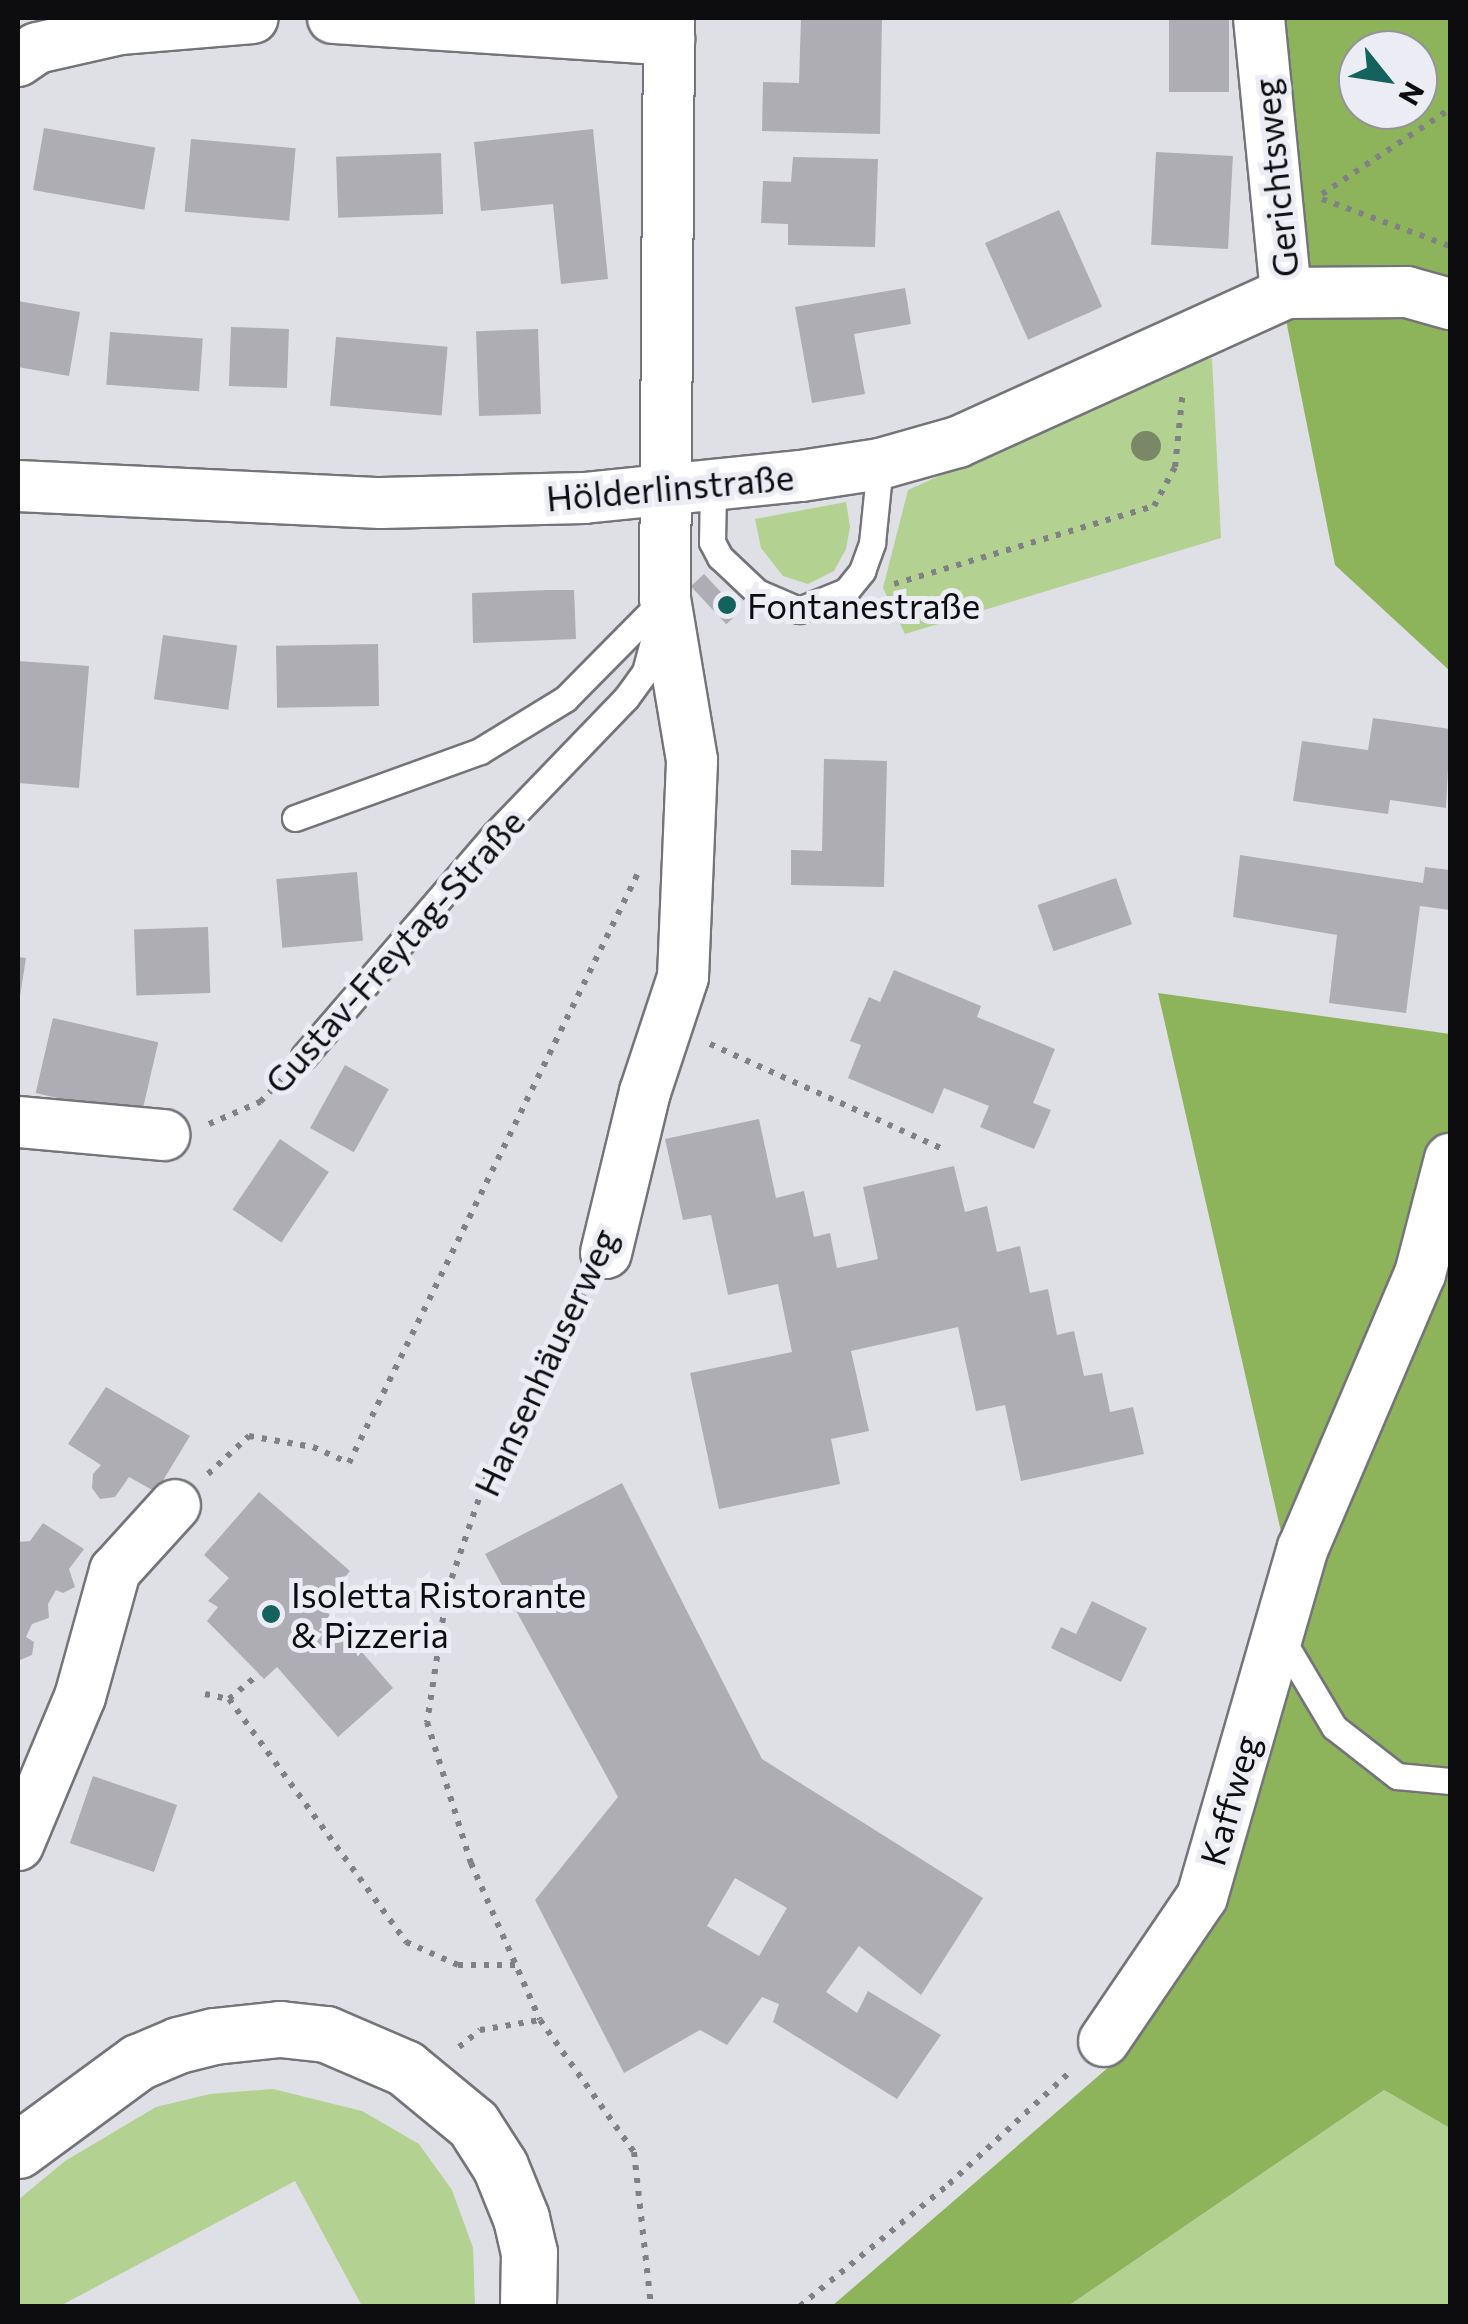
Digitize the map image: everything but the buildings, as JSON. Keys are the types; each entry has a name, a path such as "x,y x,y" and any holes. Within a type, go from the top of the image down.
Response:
{"main road":[{"path":"18,2150 138,2062 214,2036 280,2030 326,2034 406,2068 473,2124 500,2166 529,2252 528,2306"}],"street":[{"path":"18,61 37,48 120,29 253,18"},
{"path":"333,18 669,29 690,490"},
{"name":"Gerichtsweg","path":"1259,18 1286,294 1406,292 1450,304"},
{"name":"Hölderlinstraße","path":"18,486 382,503 690,490 880,464 958,442 1007,422 1286,294"},
{"name":"Hansenhäuserweg","path":"606,1253 646,1092 683,977 692,760 665,598 690,490"},
{"path":"18,1122 164,1135"},
{"name":"Kaffweg","path":"1104,2041 1202,1897 1303,1548 1420,1274 1450,1160"},
{"path":"18,1844 80,1697 115,1571 174,1506"}],"lane":[{"path":"690,490 720,557 757,592 799,610 846,590 862,571 872,544 880,464"},
{"path":"295,818 480,751 564,698 665,598"},
{"name":"Gustav-Freytag-Straße","path":"304,1056 495,834 626,698 646,672 665,598"},
{"path":"1277,1632 1334,1728 1397,1776 1450,1780"}],"path":[{"path":"1311,213 1316,197 1450,109"},
{"path":"1316,197 1369,212 1450,246"},
{"path":"883,588 1154,506 1176,467 1190,335"},
{"path":"174,1506 248,1436 313,1446 348,1463 646,856"},
{"path":"668,1025 943,1149"},
{"name":"Gustav-Freytag-Straße","path":"164,1135 228,1118 260,1102 304,1056"},
{"name":"Hansenhäuserweg","path":"606,1253 487,1475 447,1592 427,1722 471,1864 540,2020 634,2152 652,2306"},
{"path":"229,1699 259,1674"},
{"path":"205,1694 229,1699 406,1942 458,1965 516,1965"},
{"path":"439,2096 459,2047 480,2030 540,2020"},
{"path":"800,2306 950,2184 1104,2041"}],"green space":[{"path":"1269,18 1450,18 1450,671 1335,565 1282,300"},
{"path":"1212,358 1221,538 905,634 883,588 908,490 1186,364"},
{"path":"846,502 850,527 846,549 834,571 808,584 783,576 761,548 755,519"},
{"path":"1158,993 1450,1034 1450,2128 1384,2090 1068,2306 832,2306 1125,2053 1226,1904 1322,1559 1285,1549"},
{"path":"273,2089 362,2111 419,2144 452,2190 473,2248 475,2306 362,2306 295,2181 60,2306 18,2306 18,2200 65,2161 156,2107 210,2094"},
{"path":"1384,2090 1450,2128 1450,2306 1068,2306"}],"place":[{"name":"Fontanestraße","path":"727,605"},
{"name":"Isoletta Ristorante & Pizzeria","path":"271,1614"}]}
